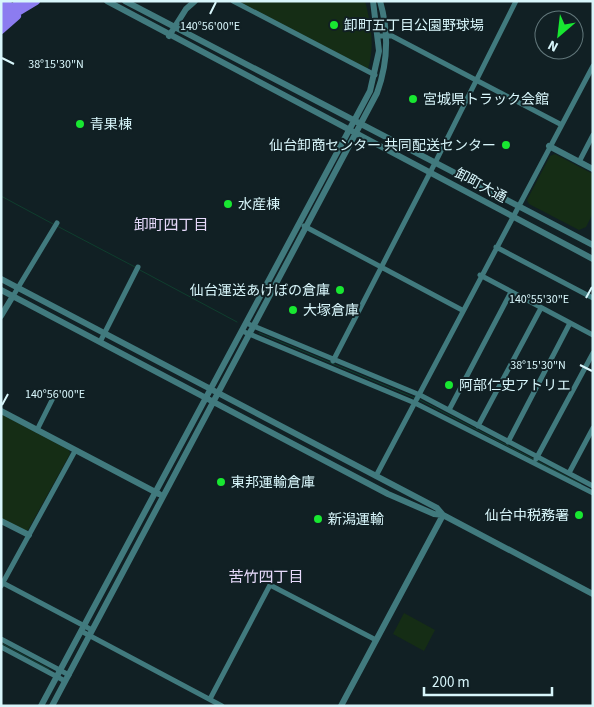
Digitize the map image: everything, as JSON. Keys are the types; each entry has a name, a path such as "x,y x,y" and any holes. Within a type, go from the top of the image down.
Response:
{"highway":[{"path":"1,4 8,1"},
{"path":"1,14 36,1"},
{"path":"1,22 25,4"},
{"path":"1,30 25,4"}],"street":[{"name":"卸町大通","path":"107,1 169,36 593,259"},
{"path":"125,1 593,245"},
{"path":"169,36 186,9 195,1"},
{"path":"234,1 375,75"},
{"path":"41,706 355,122 375,75 379,36 373,1"},
{"path":"52,706 253,326 362,125 381,82 386,36 380,1"},
{"path":"333,361 516,1"},
{"path":"379,36 386,36 560,124"},
{"path":"376,476 480,275 593,66"},
{"path":"579,162 593,136"},
{"path":"549,146 593,169"},
{"path":"299,224 462,310"},
{"path":"1,316 55,225"},
{"path":"496,247 593,298"},
{"path":"100,342 137,269"},
{"path":"480,275 593,336"},
{"path":"1,279 437,508 443,515"},
{"path":"1,290 388,494 434,514 443,515 593,594"},
{"path":"449,410 512,292"},
{"path":"478,426 541,308"},
{"path":"246,323 417,399 534,464 593,493"},
{"path":"508,442 570,323"},
{"path":"242,331 449,410 593,486"},
{"path":"534,464 593,354"},
{"path":"37,430 56,392"},
{"path":"1,411 163,497"},
{"path":"569,473 593,428"},
{"path":"76,451 2,585 222,706"},
{"path":"341,706 443,515"},
{"path":"1,521 29,535"},
{"path":"210,699 270,584 376,640"},
{"path":"1,639 67,678"},
{"path":"1,647 58,673"}],"green space":[{"path":"238,1 365,1 371,35 368,69"},
{"path":"555,154 593,174 593,213 586,227 579,230 529,204 527,200 550,156"},
{"path":"1,414 69,450 70,454 28,530 25,531 1,518"},
{"path":"404,613 435,630 424,651 393,634"}],"waterway":[{"path":"1,196 53,224"},
{"path":"57,226 135,267"},
{"path":"138,269 237,322"},
{"path":"259,333 415,398"},
{"path":"418,399 581,484"},
{"path":"1,643 49,669"}],"place":[{"name":"卸町五丁目公園野球場","path":"334,25"},
{"name":"宮城県トラック会館","path":"413,99"},
{"name":"青果棟","path":"80,124"},
{"name":"仙台卸商センター 共同配送センター","path":"506,145"},
{"name":"水産棟","path":"228,204"},
{"name":"仙台運送あけぼの倉庫","path":"340,290"},
{"name":"大塚倉庫","path":"293,310"},
{"name":"阿部仁史アトリエ","path":"449,385"},
{"name":"東邦運輸倉庫","path":"221,482"},
{"name":"仙台中税務署","path":"579,515"},
{"name":"新潟運輸","path":"318,519"}],"district":[{"name":"卸町四丁目","path":"171,225"},
{"name":"苦竹四丁目","path":"266,577"}]}
